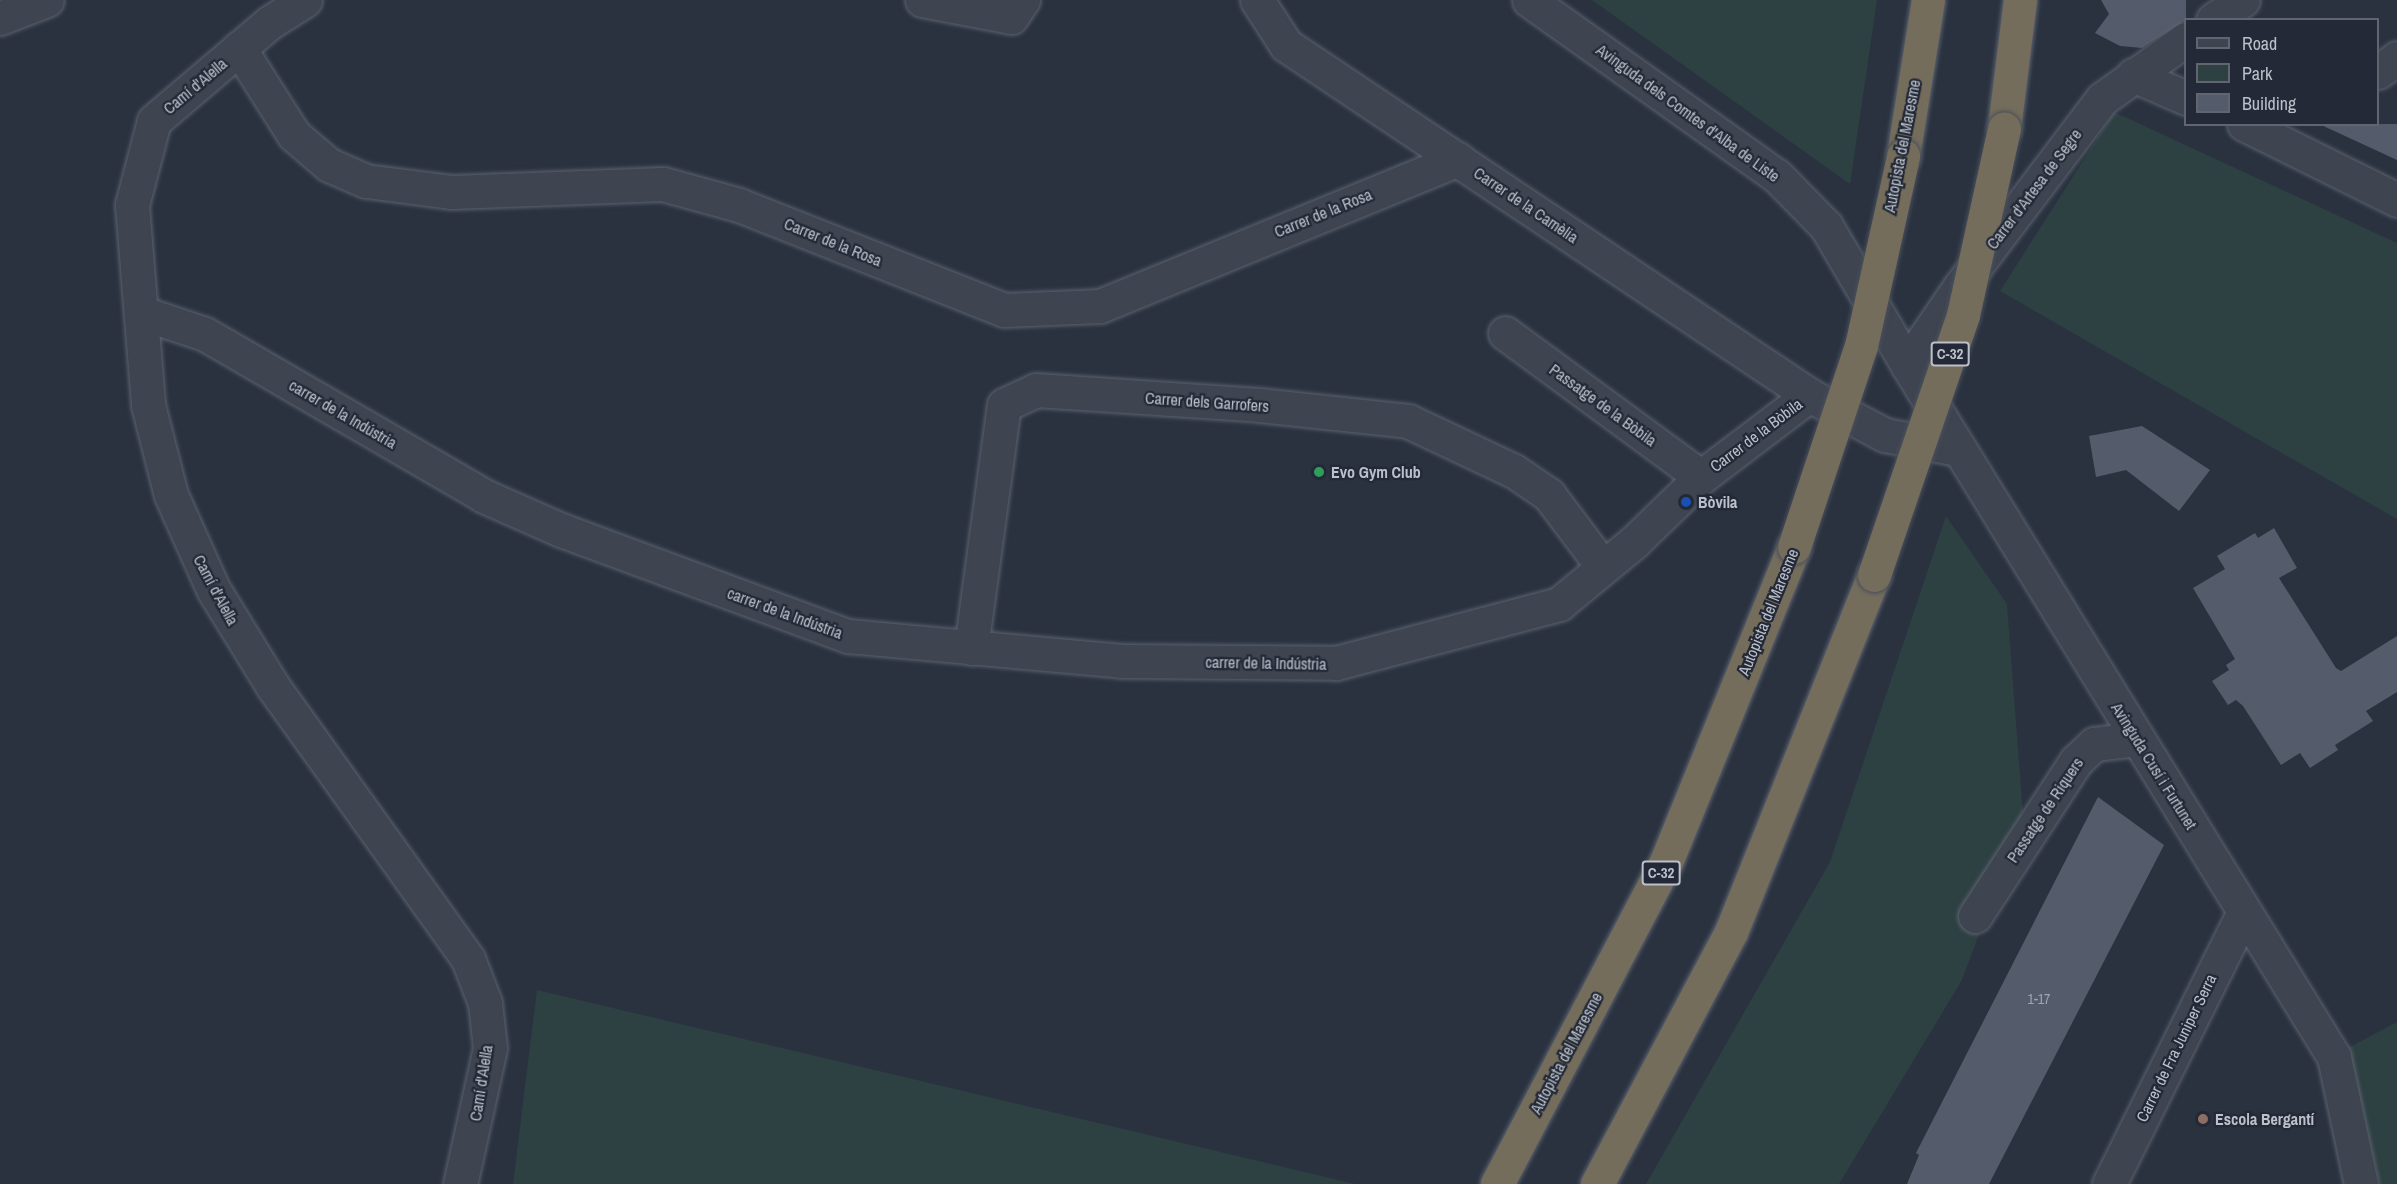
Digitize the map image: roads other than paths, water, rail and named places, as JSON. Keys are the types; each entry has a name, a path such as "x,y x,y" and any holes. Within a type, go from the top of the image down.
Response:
{"highway":[{"name":"Autopista del Maresme","path":"1497,1184 1666,862 1794,547 1861,346 1903,156 1928,0"},
{"name":"C-32","path":"1597,1184 1731,932 1874,575 1963,315 2004,128 2020,0"}],"street":[{"path":"0,18 47,0"},
{"name":"Camí d'Alella","path":"304,0 240,48 154,121 132,205 148,405 171,495 213,589 274,688 468,959 486,1003 490,1048 460,1184"},
{"path":"922,0 1011,17 1023,0"},
{"name":"Carrer de la Camèlia","path":"1257,0 1287,45 1809,395"},
{"name":"Avinguda dels Comtes d'Alba de Liste","path":"1529,0 1777,176 1826,226 1907,364"},
{"path":"2216,18 2243,0"},
{"name":"Carrer d'Artesa de Segre","path":"1907,364 1959,288 2102,99 2184,40"},
{"name":"Carrer de la Rosa","path":"240,48 294,135 329,165 366,181 452,192 663,184 739,205 1004,310 1100,306 1458,159"},
{"path":"2379,71 2397,58"},
{"path":"2133,75 2184,97"},
{"path":"2255,126 2288,132 2397,200"},
{"name":"carrer de la Indústria","path":"142,313 205,334 484,496 561,530 849,636 1122,662 1336,663 1558,604 1594,575"},
{"name":"Passatge de la Bòbila","path":"1505,333 1701,477"},
{"name":"Avinguda Cusí i Furtunet","path":"1907,364 2334,1057 2361,1184"},
{"name":"Carrer dels Garrofers","path":"971,648 1004,405 1036,390 1258,405 1408,421 1514,471 1549,495 1594,575"},
{"name":"Carrer de la Bòbila","path":"1594,575 1701,477 1809,395 1885,435 1958,449"},
{"name":"Passatge de Riquers","path":"1975,916 2076,762 2094,744 2137,739"},
{"name":"Carrer de Fra Juniper Serra","path":"2109,1184 2244,912"}],"place":[{"name":"Evo Gym Club","path":"1319,472"},
{"name":"Bòvila","path":"1686,502"},
{"name":"Escola Bergantí","path":"2203,1119"}]}
